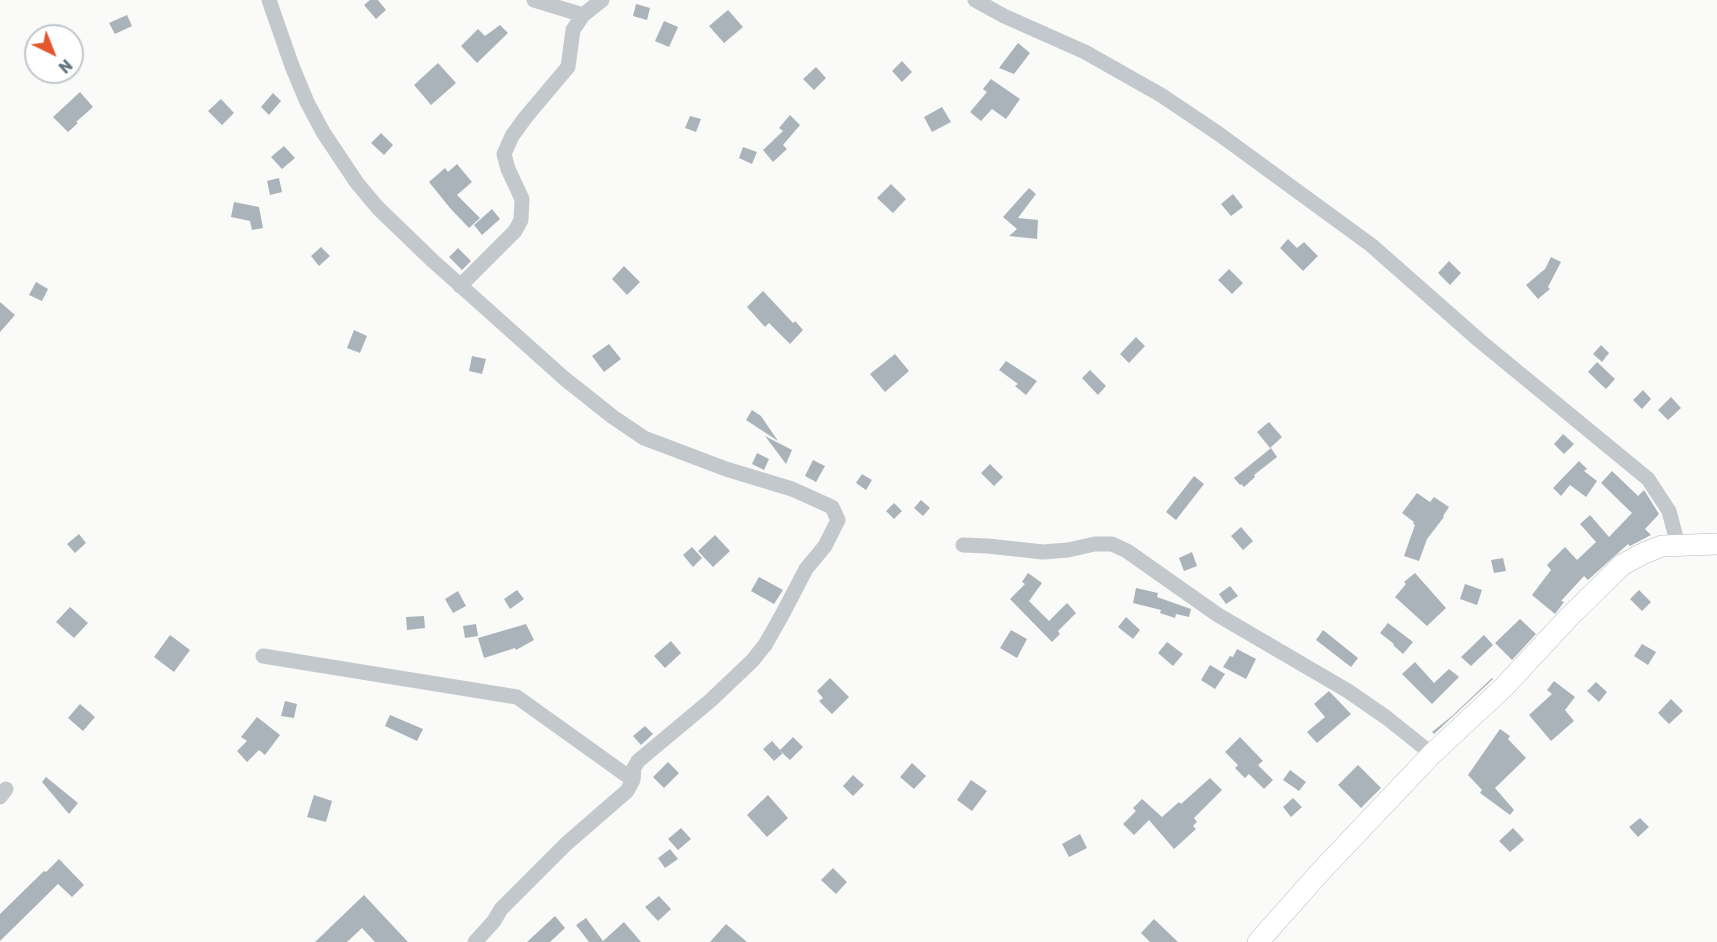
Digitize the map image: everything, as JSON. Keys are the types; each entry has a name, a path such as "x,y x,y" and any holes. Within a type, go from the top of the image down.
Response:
{"main road":[{"path":"1258,942 1322,870 1432,754 1504,687 1568,618 1622,565 1662,546 1717,544"}],"street":[{"path":"534,0 583,15"},
{"path":"460,286 515,231 521,220 522,199 508,169 504,154 512,136 525,118 568,68 573,30 583,15 602,0"},
{"path":"975,0 1004,16 1085,52 1161,95 1219,134 1371,245 1480,341 1648,479 1670,511 1678,545"},
{"path":"271,1 292,66 323,132 351,174 378,208 460,286 565,379 644,438 726,469 792,489 832,507 838,520 825,546 806,569 765,645 737,676 638,761 634,768 633,780 627,791 566,844 501,909 494,921 475,942"},
{"path":"963,545 1043,552 1068,550 1095,544 1112,544 1127,551 1218,615 1348,691 1387,718 1432,754"},
{"path":"263,656 517,697 633,780"}],"building":[{"path":"370,0 378,0 386,10 376,19 364,5"},
{"path":"636,4 650,8 647,20 633,16"},
{"path":"728,10 743,27 724,43 709,26"},
{"path":"127,15 132,26 115,34 109,23"},
{"path":"664,21 678,27 669,47 655,41"},
{"path":"500,25 508,33 477,63 461,46 478,29 485,36"},
{"path":"1018,43 1030,53 1014,74 999,68"},
{"path":"902,61 912,72 902,82 892,71"},
{"path":"438,63 456,83 431,105 414,85"},
{"path":"816,67 826,78 814,90 803,79"},
{"path":"991,79 1020,99 1006,119 992,109 981,121 970,112 987,92 983,89"},
{"path":"80,92 93,107 68,132 53,117"},
{"path":"273,93 281,101 269,115 261,107"},
{"path":"221,99 234,113 222,125 208,111"},
{"path":"942,107 951,122 932,132 924,117"},
{"path":"790,115 800,125 783,145 787,149 773,162 763,150 783,131 779,128"},
{"path":"690,116 701,119 696,132 685,128"},
{"path":"381,133 393,145 384,155 371,143"},
{"path":"284,146 295,158 282,169 271,157"},
{"path":"743,147 757,152 752,164 739,158"},
{"path":"457,164 472,182 457,195 480,218 469,228 429,182 445,168 448,172"},
{"path":"279,178 282,192 270,195 267,181"},
{"path":"891,184 906,199 893,213 877,198"},
{"path":"1029,188 1036,194 1018,218 1038,220 1037,239 1009,236 1017,229 1003,217"},
{"path":"1233,194 1243,207 1231,216 1221,204"},
{"path":"234,202 259,207 263,228 252,230 250,221 231,217"},
{"path":"492,209 500,219 482,235 474,225"},
{"path":"1288,239 1297,248 1304,242 1318,256 1303,271 1280,248"},
{"path":"321,247 330,256 319,266 311,256"},
{"path":"458,248 471,261 462,270 449,257"},
{"path":"1551,257 1561,262 1548,287 1550,289 1538,299 1526,285 1545,269"},
{"path":"1449,261 1461,273 1450,285 1438,273"},
{"path":"624,266 640,282 627,295 612,279"},
{"path":"1229,269 1243,283 1232,294 1218,280"},
{"path":"36,282 48,289 42,301 29,295"},
{"path":"763,291 793,323 795,321 803,330 790,344 769,323 765,327 747,307"},
{"path":"0,302 15,315 0,332"},
{"path":"354,330 367,336 360,353 347,348"},
{"path":"1136,337 1145,346 1129,363 1120,354"},
{"path":"609,344 621,359 604,372 592,356"},
{"path":"1601,345 1609,353 1602,362 1593,354"},
{"path":"895,354 909,371 885,392 870,374"},
{"path":"472,356 486,359 482,374 469,371"},
{"path":"1006,361 1037,381 1026,395 1015,386 1018,384 999,370"},
{"path":"1597,362 1615,379 1606,389 1588,372"},
{"path":"1090,370 1106,386 1098,395 1082,378"},
{"path":"1643,390 1651,399 1642,409 1633,400"},
{"path":"1671,397 1681,408 1668,420 1658,410"},
{"path":"752,410 761,416 778,441 746,420"},
{"path":"1269,422 1282,437 1270,448 1257,432"},
{"path":"1563,434 1574,444 1564,454 1554,444"},
{"path":"765,436 792,450 786,464"},
{"path":"1271,448 1277,457 1254,475 1255,477 1244,487 1240,485 1234,478"},
{"path":"757,453 769,459 764,470 752,464"},
{"path":"813,460 825,466 816,482 805,476"},
{"path":"1579,461 1587,469 1584,471 1597,481 1586,497 1570,485 1561,496 1553,488"},
{"path":"990,464 1003,477 994,486 981,473"},
{"path":"1612,471 1638,496 1644,490 1659,514 1645,529 1651,535 1630,546 1628,544 1588,580 1584,576 1561,601 1564,602 1555,614 1532,595 1551,570 1547,565 1565,547 1577,560 1596,542 1580,524 1590,515 1609,537 1632,513 1601,483"},
{"path":"862,474 872,480 866,490 856,483"},
{"path":"1194,476 1204,484 1176,520 1166,512"},
{"path":"1417,493 1430,502 1434,497 1449,507 1427,539 1419,561 1404,556 1415,525 1402,513"},
{"path":"921,500 930,508 923,516 914,508"},
{"path":"894,503 902,511 894,519 886,511"},
{"path":"1241,527 1253,541 1243,550 1231,536"},
{"path":"79,534 86,543 75,553 67,544"},
{"path":"715,535 730,551 713,567 698,551"},
{"path":"692,547 702,558 693,567 683,555"},
{"path":"1192,552 1197,566 1184,571 1179,558"},
{"path":"1503,558 1506,571 1494,573 1491,560"},
{"path":"1028,573 1042,583 1029,601 1049,621 1067,603 1076,613 1058,631 1060,634 1052,642 1010,599 1025,584 1022,582"},
{"path":"1415,573 1446,608 1427,626 1395,597 1406,584 1404,582"},
{"path":"759,577 783,590 774,604 751,591"},
{"path":"1465,584 1482,590 1477,605 1460,599"},
{"path":"1230,586 1238,596 1226,604 1219,594"},
{"path":"1136,588 1158,593 1157,597 1191,609 1189,617 1176,614 1175,618 1160,613 1161,610 1133,603"},
{"path":"517,590 524,599 510,609 504,599"},
{"path":"1639,590 1651,602 1642,611 1630,599"},
{"path":"458,591 466,606 453,613 445,599"},
{"path":"70,607 88,623 74,638 56,622"},
{"path":"424,616 425,628 407,630 406,617"},
{"path":"1126,617 1140,630 1133,639 1118,627"},
{"path":"1520,619 1536,634 1512,660 1495,643"},
{"path":"1388,623 1413,642 1403,654 1380,633"},
{"path":"476,624 478,636 465,638 463,626"},
{"path":"526,624 534,640 516,650 515,648 484,658 478,638"},
{"path":"1011,630 1027,639 1017,658 1000,648"},
{"path":"1323,630 1358,658 1351,667 1316,640"},
{"path":"170,635 190,650 174,672 154,657"},
{"path":"1484,635 1493,645 1471,666 1461,657"},
{"path":"671,641 681,653 665,668 654,656"},
{"path":"1167,642 1183,654 1173,666 1158,653"},
{"path":"1642,644 1656,652 1648,665 1634,656"},
{"path":"1237,649 1256,659 1246,679 1223,667"},
{"path":"1415,662 1434,683 1449,669 1459,677 1432,704 1402,674"},
{"path":"1210,665 1225,674 1215,689 1201,680"},
{"path":"830,678 849,697 832,714 819,701 823,698 817,691"},
{"path":"1492,678 1434,734 1432,732 1452,716"},
{"path":"1554,681 1575,697 1565,710 1574,721 1551,741 1529,715 1552,694 1547,690"},
{"path":"1596,682 1607,692 1599,702 1587,691"},
{"path":"1329,691 1351,714 1317,743 1307,732 1325,717 1314,704"},
{"path":"1671,699 1683,711 1669,724 1658,713"},
{"path":"285,701 297,704 294,718 281,716"},
{"path":"80,704 95,717 83,731 68,718"},
{"path":"390,715 423,729 417,741 385,726"},
{"path":"257,717 280,735 265,755 259,750 247,762 237,751 247,741 241,737"},
{"path":"645,726 653,734 641,745 633,736"},
{"path":"1500,729 1510,736 1508,739 1526,758 1495,788 1514,810 1510,815 1480,793 1482,790 1468,775"},
{"path":"793,737 803,747 790,760 783,753 774,761 763,749 772,741 780,750"},
{"path":"1240,737 1263,761 1258,765 1273,780 1264,789 1249,774 1245,778 1235,768 1238,765 1225,752"},
{"path":"668,762 679,773 664,788 653,777"},
{"path":"912,763 926,776 914,789 900,777"},
{"path":"1358,765 1381,788 1361,808 1338,785"},
{"path":"1290,770 1306,782 1299,791 1283,780"},
{"path":"853,775 864,785 853,796 843,786"},
{"path":"46,777 78,803 69,814 42,782"},
{"path":"1210,778 1222,790 1194,818 1197,822 1193,826 1196,829 1174,849 1149,820 1134,835 1123,824 1136,811 1133,808 1142,799 1162,817 1179,802 1181,804"},
{"path":"971,780 987,791 972,811 957,800"},
{"path":"314,795 332,801 326,822 307,817"},
{"path":"768,795 788,818 767,837 747,815"},
{"path":"1293,798 1302,807 1291,817 1283,807"},
{"path":"1640,818 1649,827 1638,837 1629,827"},
{"path":"681,828 691,839 678,850 668,839"},
{"path":"1513,828 1524,840 1510,852 1499,841"},
{"path":"1080,834 1087,848 1069,857 1062,844"},
{"path":"670,849 678,859 665,868 658,858"},
{"path":"59,859 84,885 72,897 58,884 0,941 0,914"},
{"path":"833,868 847,882 836,894 821,880"},
{"path":"364,895 408,942 375,942 362,928 347,942 315,942"},
{"path":"659,896 671,909 658,921 645,907"},
{"path":"555,916 565,928 550,942 527,942"},
{"path":"586,918 603,941 624,922 641,942 589,942 576,925"},
{"path":"1154,919 1178,942 1150,942 1141,933"},
{"path":"726,924 747,942 710,942"}]}
